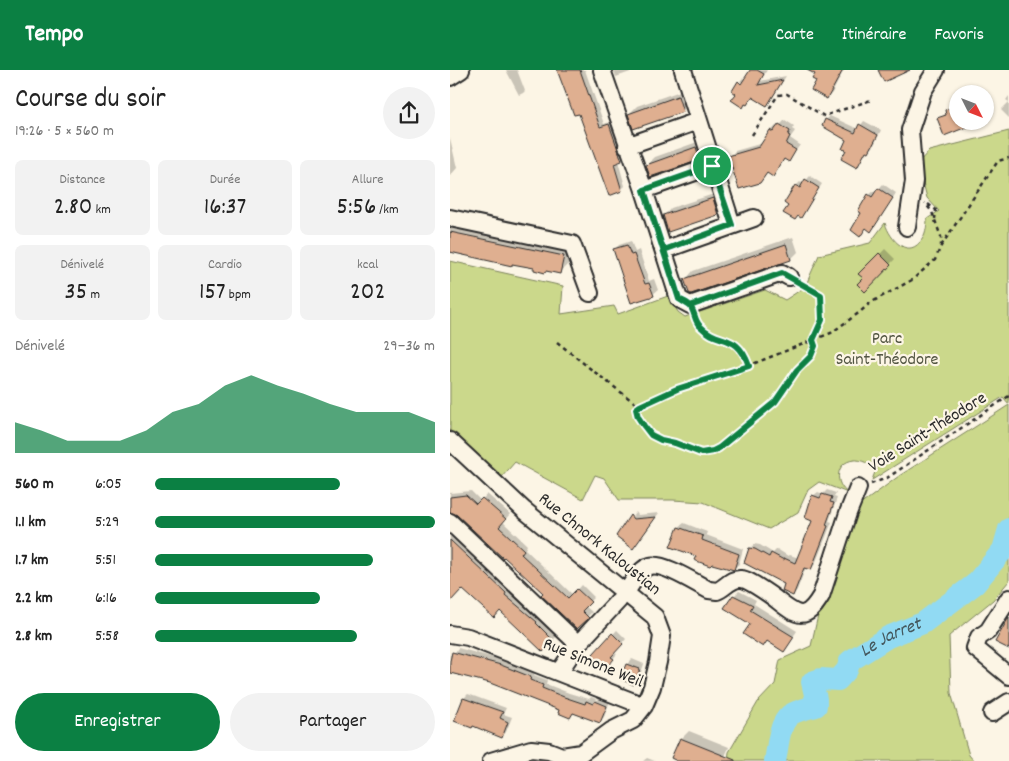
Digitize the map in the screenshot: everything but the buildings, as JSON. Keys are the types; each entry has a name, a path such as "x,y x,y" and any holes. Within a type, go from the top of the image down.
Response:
{"street":[{"path":"450,77 461,70"},
{"path":"602,70 627,146 644,190 679,299 690,306 782,273 789,276"},
{"path":"682,70 732,225"},
{"path":"907,227 919,204 914,181 910,130 923,90 936,70"},
{"path":"627,146 698,121"},
{"path":"644,190 712,166"},
{"path":"450,218 572,244 590,292"},
{"path":"664,250 754,218"},
{"name":"Rue Chnork Kaloustian","path":"450,441 524,510 623,596 655,617 662,636 652,687 644,706"},
{"path":"558,672 578,644 649,566 660,566 709,590 717,591 733,580 741,579 750,582 797,614 806,613 814,607 821,596 858,488"},
{"path":"450,522 578,644"},
{"path":"1009,598 988,631 979,637 975,648 1009,676"},
{"name":"Rue Simone Weil","path":"450,634 468,637 644,706 633,720 611,731 581,753 562,756 549,750 532,749 491,761"},
{"path":"992,713 1009,702"}],"path":[{"path":"752,135 778,95 786,94 824,116 871,100"},
{"path":"789,276 821,295 822,320 813,340 815,346 811,356 797,370 775,402 726,443 713,451 701,453 651,435 638,417 636,409 640,406 677,389 749,366 800,344 813,340 830,333 870,303 912,280 935,260 941,246 998,161 1009,158"},
{"path":"919,204 935,221 941,237 941,246"},
{"path":"690,306 699,325 716,336 738,345 744,352 749,366"},
{"path":"557,342 640,406"},
{"name":"Voie Saint-Théodore","path":"858,488 887,478 1009,396"}],"green space":[{"name":"Parc Saint-Théodore","path":"1009,131 1009,404 1003,397 872,480 877,467 860,460 848,462 840,469 839,479 843,489 848,493 819,482 808,490 798,512 769,529 703,502 619,500 604,478 595,475 583,499 515,462 501,478 450,430 450,261 563,286 561,314 614,306 618,314 668,296 678,312 685,317 765,290 785,300 805,287 819,255 870,243 885,223 891,236 901,246 912,248 918,245 925,234 927,219 939,211 927,198 918,163 929,151"},
{"path":"1009,405 1009,581 993,600 949,636 951,693 969,755 974,761 728,761 729,752 758,702 775,684 780,660 811,646 819,611 860,505 899,476"}],"waterway":[{"name":"Le Jarret","path":"775,761 779,737 786,719 796,712 816,706 812,682 821,679 838,680 847,670 850,661 888,637 923,623 975,584 1003,550 1009,529"}],"route":[{"path":"712,166 644,190 679,299 690,306 782,273 821,295 822,320 813,340 815,346 811,356 797,370 775,402 719,448 701,453 651,435 638,417 636,409 677,389 749,366 744,352 738,345 716,336 699,325 690,306 679,299 664,250 732,225 712,166"}]}
